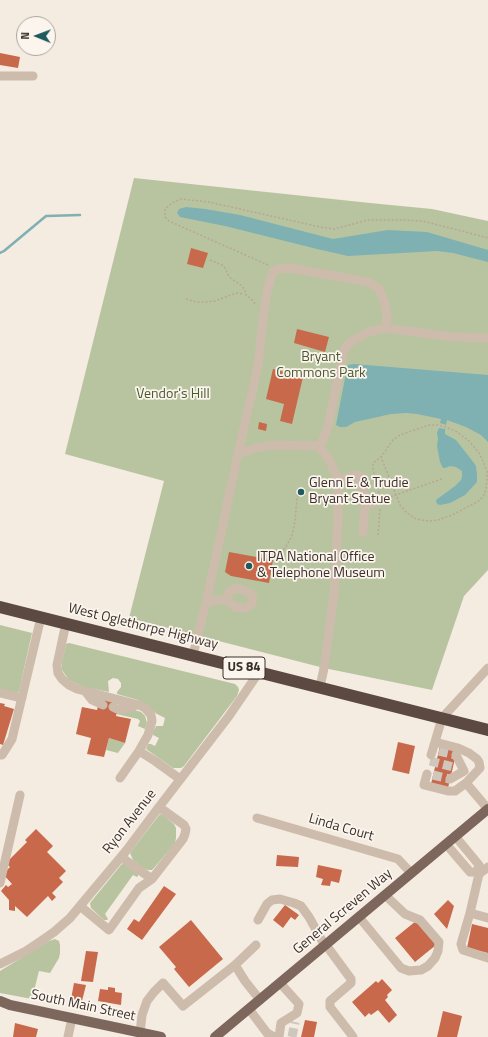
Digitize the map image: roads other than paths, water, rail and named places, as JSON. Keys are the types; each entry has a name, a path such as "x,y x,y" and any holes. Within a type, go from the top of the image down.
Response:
{"highway":[{"name":"West Oglethorpe Highway","path":"0,607 488,730"}],"main road":[{"name":"General Screven Way","path":"215,1037 488,809"},
{"name":"South Main Street","path":"3,1003 161,1037"}],"street":[{"path":"0,76 33,76"},
{"path":"193,656 258,366 264,310 268,287 273,272 277,269 290,268 368,282 379,290 385,304 387,317 386,328"},
{"path":"238,454 271,445 318,446 322,442 328,426 344,350 350,342 368,332 386,328 452,337 488,338"},
{"path":"318,446 329,459 338,480 338,520 334,594 320,688"},
{"path":"338,480 359,475 365,505 363,532"},
{"path":"365,505 380,501"},
{"path":"206,603 226,600"},
{"path":"0,755 2,755 12,739 41,617"},
{"path":"66,623 57,665 58,673 62,679 77,689 138,705 148,710 151,715 151,727 148,735 120,778"},
{"path":"430,772 424,785 455,792 480,768 477,759 458,748 434,750 442,718 488,668"},
{"name":"Ryon Avenue","path":"0,964 26,951 47,937 70,918 121,857 229,716 259,672"},
{"path":"86,691 92,700 102,705"},
{"path":"0,693 22,698"},
{"path":"113,707 117,709 138,705"},
{"path":"139,751 180,779"},
{"path":"456,755 464,771"},
{"path":"453,767 475,774"},
{"path":"450,779 464,771"},
{"path":"466,783 488,809"},
{"path":"0,883 20,795"},
{"path":"80,906 109,930 139,888 152,879 183,839 186,830 184,825 159,807"},
{"name":"Linda Court","path":"257,818 398,859 411,873"},
{"path":"455,836 479,865 470,913 461,944 463,950 488,958"},
{"path":"446,844 470,872 478,873 488,867"},
{"path":"121,857 152,879"},
{"path":"359,917 401,968 409,971 421,970 428,966 438,950 439,942 420,920 405,914 385,895"},
{"path":"258,920 267,904 272,900 280,900 301,906 325,945 351,979 351,983 330,1001 330,1007 353,1037"},
{"path":"470,913 488,918"},
{"path":"140,1033 142,1015 147,1001 163,983 183,1006 235,965 256,945"},
{"path":"235,965 260,1000"},
{"path":"279,1037 281,1023 296,1018 298,1004 280,983"},
{"path":"249,1009 267,1033 274,1037"},
{"path":"68,1037 72,1018"}],"water":[{"path":"186,207 240,215 333,239 388,230 427,232 488,250 488,262 453,253 437,251 348,256 225,226 180,217 177,213 179,209"},
{"path":"354,364 488,375 488,442 481,435 466,427 447,420 446,425 440,423 441,419 417,414 391,414 355,422 346,427 336,425 347,368 348,365"},
{"path":"439,428 445,429 445,434 456,440 476,466 477,475 477,482 465,495 450,503 440,505 437,504 436,500 461,480 462,471 456,467 450,466 443,468 440,462 437,446 437,433"}],"waterway":[{"path":"0,253 46,216 80,215"}],"tunnel":[{"path":"439,751 456,755"},
{"path":"430,761 453,767"},
{"path":"433,775 450,779"},
{"path":"292,1037 295,1022"}],"place":[{"name":"Glenn E. & Trudie Bryant Statue","path":"301,492"},
{"name":"ITPA National Office & Telephone Museum","path":"249,566"}],"park label":[{"name":"Bryant Commons Park","path":"321,366"},
{"name":"Vendor's Hill","path":"173,395"}]}
